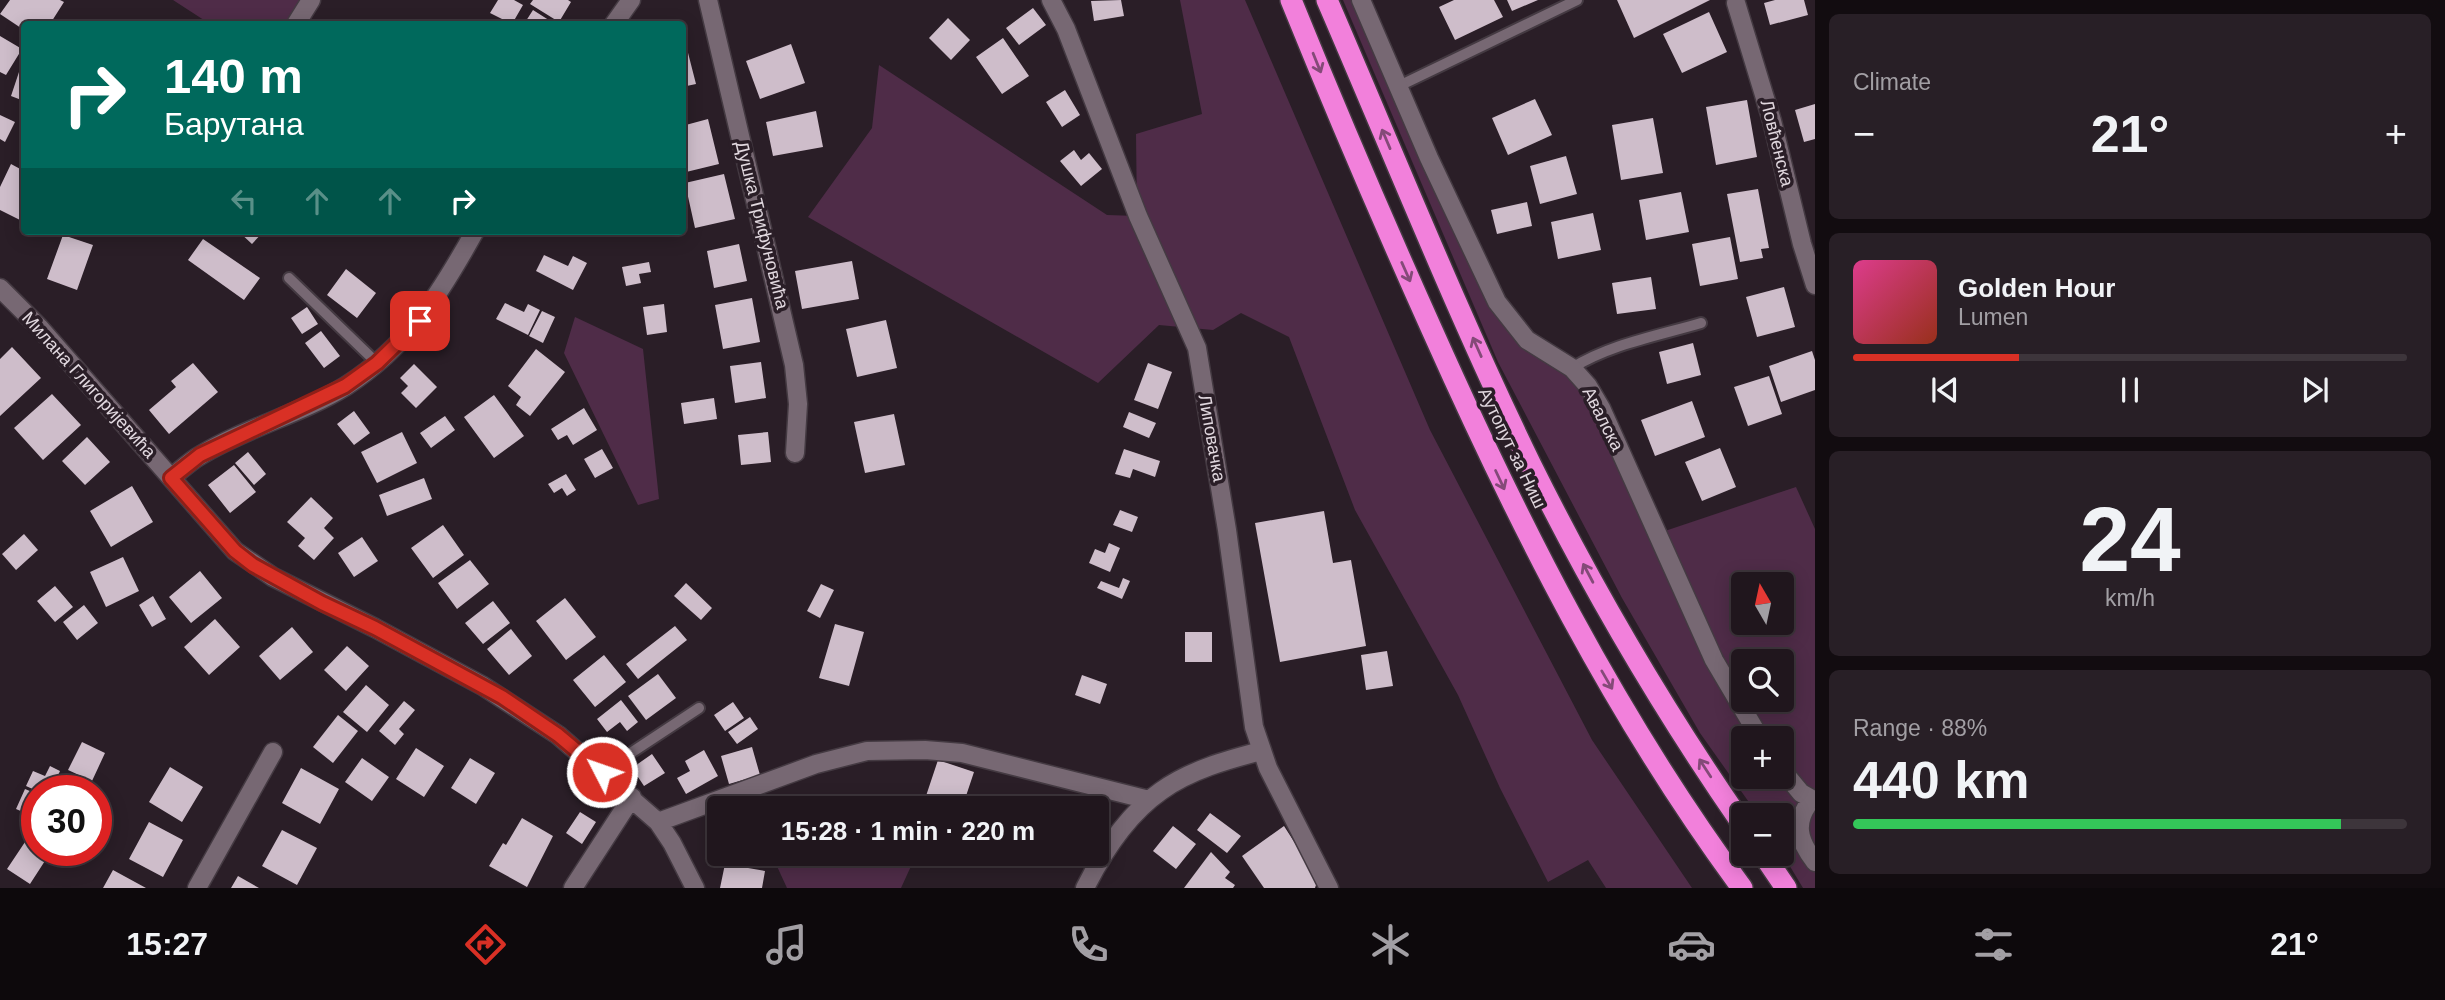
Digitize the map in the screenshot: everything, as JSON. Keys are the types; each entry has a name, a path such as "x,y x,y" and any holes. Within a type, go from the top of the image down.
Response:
{"highway":[{"name":"Аутопут за Ниш","path":"1291,0 1352,149 1504,488 1571,618 1642,740 1697,826 1742,888"},
{"name":"Аутопут за Ниш","path":"1327,0 1427,236 1531,465 1624,639 1731,807"},
{"path":"1771,866 1786,888"}],"street":[{"path":"298,21 311,0"},
{"path":"616,21 631,0"},
{"name":"Душка Трифуновића","path":"708,0 794,365 798,404 795,453"},
{"name":"Липовачка","path":"1051,0 1071,40 1138,216 1196,348 1227,530 1254,727 1261,751 1288,811 1329,888"},
{"name":"Авалска","path":"1361,0 1429,158 1497,302 1527,340 1572,368 1588,386 1601,408 1714,660 1753,726"},
{"name":"Ловћенска","path":"1736,2 1772,121 1802,244 1815,285"},
{"path":"171,478 200,455 335,391 377,363 420,321 445,285 473,235"},
{"name":"Милана Глигоријевића","path":"0,288 39,327 235,551 253,565 322,603 375,628 502,697 558,735 658,821 695,888"},
{"path":"658,821 816,764 867,751 925,750 962,753 1149,800"},
{"path":"1085,888 1113,841 1149,800 1178,780 1221,762 1261,751"},
{"path":"197,888 273,752"},
{"path":"1794,785 1801,793 1813,799 1802,811 1800,831 1815,862"},
{"path":"573,888 632,797"}],"lane":[{"path":"1399,86 1577,0"},
{"path":"289,278 377,363"},
{"path":"1572,368 1612,348 1701,323"},
{"path":"602,772 699,708"}],"shaded area":[{"path":"173,0 312,0 297,21 205,21"},
{"path":"1180,0 1245,0 1430,430 1592,740 1692,888 1606,888 1588,860 1548,882 1500,788 1458,695 1355,510 1289,337 1241,313 1213,330 1159,325 1098,383 808,217 872,128 879,65 1107,215 1137,216 1136,134 1202,114"},
{"path":"1343,0 1360,0 1497,302 1572,368 1656,534 1796,487 1815,529 1815,888 1803,888 1790,866 1794,866 1794,803 1750,803 1740,789 1794,789 1794,726 1731,726 1731,777 1700,733 1622,598 1498,362"},
{"path":"575,317 643,349 659,499 638,505 564,353"},
{"path":"777,866 911,866 901,888 787,888"}],"building":[{"path":"10,0 64,2 52,21 21,21 21,28 0,14"},
{"path":"498,0 514,0 523,5 514,21 506,21 490,13"},
{"path":"533,0 571,2 560,21 530,4"},
{"path":"1121,0 1124,16 1094,21 1091,1"},
{"path":"1454,0 1494,0 1503,17 1455,40 1439,7"},
{"path":"1507,0 1538,0 1512,11"},
{"path":"1617,0 1710,0 1634,38"},
{"path":"1775,0 1804,0 1808,15 1770,25 1764,3"},
{"path":"1033,8 1046,25 1019,45 1006,28"},
{"path":"533,10 550,21 526,21"},
{"path":"1709,12 1727,52 1682,73 1663,34"},
{"path":"948,18 970,40 951,60 929,38"},
{"path":"0,36 21,51 6,75 0,72"},
{"path":"1003,38 1029,76 1002,94 976,57"},
{"path":"791,44 805,83 760,99 746,61"},
{"path":"686,45 696,84 686,86"},
{"path":"19,72 21,100 11,96"},
{"path":"1065,90 1080,115 1062,127 1046,102"},
{"path":"1535,99 1552,135 1508,155 1492,118"},
{"path":"1747,100 1757,157 1716,165 1706,107"},
{"path":"1815,104 1815,139 1804,142 1795,110"},
{"path":"816,111 823,147 773,156 766,122"},
{"path":"0,115 15,122 5,142 0,139"},
{"path":"1653,118 1663,173 1621,180 1612,125"},
{"path":"708,119 719,164 686,172 686,125"},
{"path":"1074,150 1081,160 1089,153 1102,169 1081,186 1060,161"},
{"path":"1566,156 1577,194 1540,204 1530,166"},
{"path":"11,164 21,169 21,220 0,210 0,187"},
{"path":"724,174 735,219 695,228 686,183"},
{"path":"1758,189 1769,248 1761,249 1763,258 1740,262 1727,194"},
{"path":"1681,192 1689,232 1646,240 1639,200"},
{"path":"1527,202 1532,226 1497,234 1491,210"},
{"path":"1593,213 1601,250 1558,259 1551,222"},
{"path":"63,235 93,245 77,290 47,279"},
{"path":"242,235 260,235 252,244"},
{"path":"1730,237 1738,279 1700,286 1692,244"},
{"path":"203,239 260,278 244,300 188,260"},
{"path":"739,244 747,281 714,288 707,251"},
{"path":"544,255 568,266 573,256 587,263 573,290 536,271"},
{"path":"852,261 859,299 802,309 795,271"},
{"path":"649,262 651,272 639,274 641,283 626,286 622,267"},
{"path":"346,269 376,293 357,318 327,295"},
{"path":"1651,277 1656,309 1617,314 1612,283"},
{"path":"1784,287 1795,327 1757,337 1746,297"},
{"path":"752,298 760,342 723,349 715,305"},
{"path":"505,303 524,312 528,304 540,310 528,335 496,319"},
{"path":"664,304 667,332 647,335 643,307"},
{"path":"307,307 318,324 302,334 291,318"},
{"path":"542,311 555,317 543,343 529,336"},
{"path":"886,320 897,368 857,377 846,329"},
{"path":"321,331 340,356 324,368 305,343"},
{"path":"1693,343 1701,375 1667,384 1659,352"},
{"path":"12,347 41,378 0,416 0,359"},
{"path":"536,349 565,372 530,416 516,405 521,397 508,386"},
{"path":"1812,351 1815,360 1815,390 1781,402 1769,366"},
{"path":"761,362 766,398 735,403 730,366"},
{"path":"193,363 218,392 169,434 149,410 176,387 171,381"},
{"path":"1148,363 1172,372 1158,409 1134,400"},
{"path":"414,364 437,387 416,408 401,393 408,386 400,378"},
{"path":"1769,376 1782,414 1748,426 1734,387"},
{"path":"52,394 81,425 43,460 14,428"},
{"path":"494,395 524,436 494,458 464,417"},
{"path":"714,398 717,419 684,424 681,403"},
{"path":"1692,401 1705,437 1655,456 1641,420"},
{"path":"584,408 597,430 573,445 567,435 558,440 551,429"},
{"path":"354,411 370,433 354,445 337,424"},
{"path":"1129,412 1156,423 1149,438 1123,427"},
{"path":"894,414 905,465 865,473 854,422"},
{"path":"445,416 455,430 431,448 420,433"},
{"path":"402,432 417,463 377,483 361,452"},
{"path":"768,432 771,462 741,465 738,435"},
{"path":"87,437 110,462 85,485 62,461"},
{"path":"1720,448 1736,487 1702,501 1685,462"},
{"path":"602,449 613,468 595,478 584,459"},
{"path":"1124,449 1160,461 1155,477 1133,469 1130,478 1115,474"},
{"path":"248,452 266,474 254,485 235,463"},
{"path":"234,465 256,492 230,513 208,485"},
{"path":"566,474 576,490 567,496 562,488 554,493 548,484"},
{"path":"424,478 432,499 387,516 379,495"},
{"path":"132,486 153,522 111,547 90,511"},
{"path":"311,497 333,518 324,528 334,538 314,560 298,546 305,538 287,522"},
{"path":"1120,510 1138,517 1132,532 1113,525"},
{"path":"1324,511 1333,563 1351,560 1366,646 1280,662 1255,523"},
{"path":"443,525 464,555 433,578 411,548"},
{"path":"24,534 38,550 16,570 2,554"},
{"path":"362,537 378,561 354,577 338,553"},
{"path":"1109,543 1120,548 1110,572 1089,563 1095,549 1105,553"},
{"path":"123,557 139,591 106,607 90,572"},
{"path":"470,560 489,584 457,609 438,583"},
{"path":"200,571 222,598 191,623 169,597"},
{"path":"1123,578 1130,581 1122,599 1097,588 1101,581 1119,588"},
{"path":"686,583 712,608 701,620 674,596"},
{"path":"821,584 834,590 820,618 807,611"},
{"path":"55,586 73,607 55,622 37,601"},
{"path":"153,596 166,619 152,627 139,605"},
{"path":"565,598 596,637 566,660 536,621"},
{"path":"493,601 510,623 483,644 465,623"},
{"path":"84,605 98,623 77,640 63,622"},
{"path":"215,619 240,647 209,675 184,647"},
{"path":"835,624 864,632 849,686 819,678"},
{"path":"675,626 687,640 638,679 626,664"},
{"path":"292,627 313,652 280,680 259,656"},
{"path":"511,629 532,656 509,675 487,649"},
{"path":"1185,632 1212,632 1212,662 1185,662"},
{"path":"347,646 369,666 346,691 324,670"},
{"path":"1387,651 1393,686 1366,690 1361,655"},
{"path":"604,655 626,682 595,707 573,680"},
{"path":"658,674 676,698 646,720 628,696"},
{"path":"1082,675 1107,684 1100,704 1075,695"},
{"path":"366,685 389,705 367,732 343,712"},
{"path":"621,700 638,722 627,731 620,722 607,732 597,719"},
{"path":"404,701 415,710 399,729 404,734 395,745 379,731"},
{"path":"733,702 744,718 725,731 714,715"},
{"path":"338,715 358,731 333,763 313,747"},
{"path":"750,717 758,729 737,744 728,732"},
{"path":"82,742 105,753 95,775 79,775 68,770"},
{"path":"752,747 760,775 729,784 721,756"},
{"path":"416,748 444,766 424,797 396,779"},
{"path":"704,750 718,776 686,794 677,778 690,771 685,761"},
{"path":"652,754 665,773 644,786 632,768"},
{"path":"362,758 389,777 372,801 345,782"},
{"path":"470,758 495,773 476,804 451,788"},
{"path":"938,760 974,772 966,796 926,796"},
{"path":"50,766 60,771 58,775 46,775"},
{"path":"170,767 203,787 182,822 149,802"},
{"path":"301,768 339,789 320,824 282,803"},
{"path":"21,798 21,811 16,809"},
{"path":"580,812 596,822 582,844 566,833"},
{"path":"1210,813 1241,836 1227,853 1197,830"},
{"path":"522,818 553,836 527,887 489,866 503,843 506,845"},
{"path":"149,822 183,840 163,877 129,859"},
{"path":"1173,826 1196,844 1176,869 1153,851"},
{"path":"1284,826 1318,879 1315,888 1264,888 1242,856"},
{"path":"282,830 317,848 297,885 262,866"},
{"path":"21,848 21,866 42,866 30,884 7,869"},
{"path":"1211,852 1230,872 1225,878 1235,885 1233,888 1184,888"},
{"path":"725,866 765,871 762,888 720,888"},
{"path":"113,870 146,888 103,888"},
{"path":"238,876 259,888 231,888"}],"route":[{"path":"420,321 390,353 345,386 200,455 171,478 235,551 253,565 502,697 558,735 602,772"}]}
